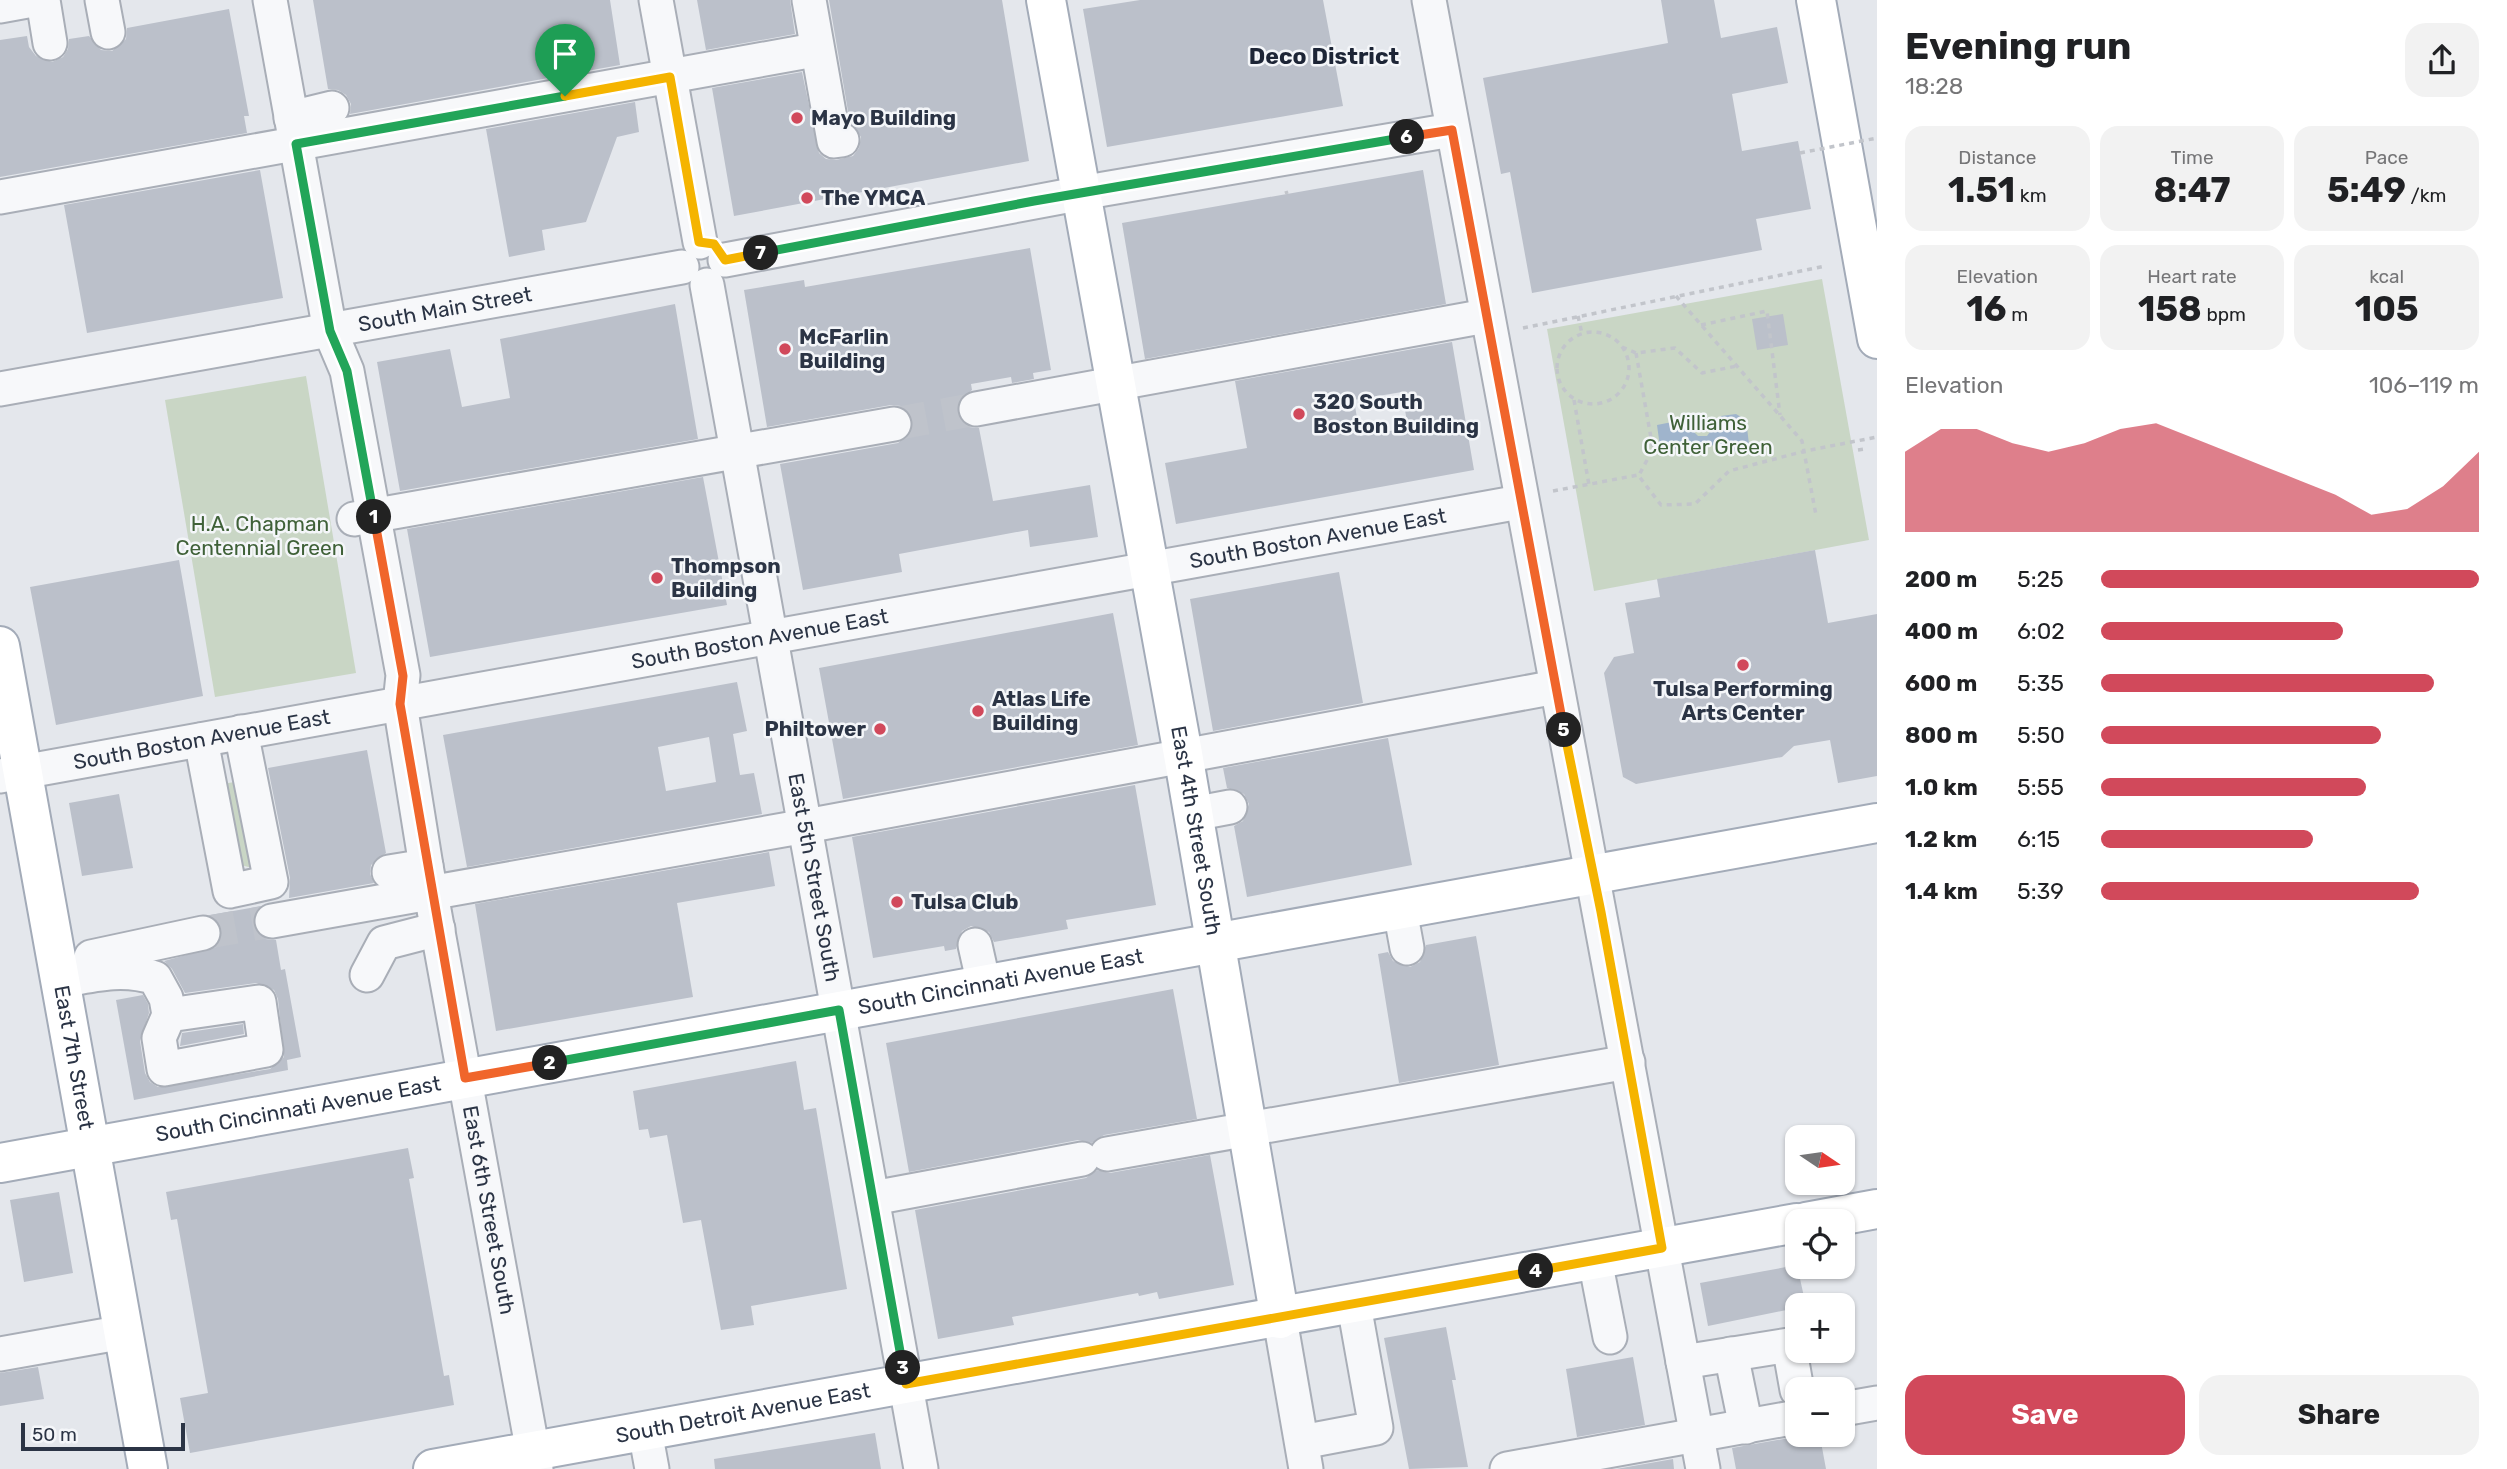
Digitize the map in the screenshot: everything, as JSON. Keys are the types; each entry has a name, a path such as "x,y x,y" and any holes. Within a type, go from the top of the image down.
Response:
{"main road":[{"name":"East 4th Street South","path":"1046,0 1183,754 1280,1319"},
{"path":"1816,0 1877,339"},
{"name":"East 7th Street","path":"0,646 11,774 59,972 148,1469"},
{"name":"South Cincinnati Avenue East","path":"0,1163 1877,823"},
{"path":"1855,1213 1877,1209"},
{"name":"South Detroit Avenue East","path":"433,1469 535,1460 645,1431 1280,1319 1785,1225"}],"street":[{"path":"0,6 33,0"},
{"path":"43,0 50,43"},
{"name":"East 6th Street South","path":"270,0 330,331 327,374 403,676 400,704 428,878 535,1460"},
{"name":"East 5th Street South","path":"656,0 921,1469"},
{"path":"809,0 835,141 842,140"},
{"path":"1429,0 1520,502 1703,1469"},
{"path":"0,197 293,131 670,77 809,51"},
{"path":"293,131 332,108"},
{"name":"South Main Street","path":"0,388 703,264 1081,193 1452,130"},
{"path":"976,410 1486,316"},
{"path":"363,517 894,424"},
{"name":"South Boston Avenue East","path":"11,774 1520,502"},
{"path":"272,920 428,878 806,826 1556,687"},
{"path":"201,740 230,891 271,882 242,732"},
{"path":"1193,814 1230,807"},
{"path":"389,873 428,878"},
{"path":"1399,910 1407,948"},
{"path":"367,975 384,943 438,929"},
{"path":"59,972 203,933"},
{"path":"975,945 984,985"},
{"path":"59,972 136,971 155,978 166,998 169,1015"},
{"path":"873,1198 1247,1128 1628,1062"},
{"path":"1595,1260 1610,1337"},
{"path":"1304,1456 1376,1428 1354,1305"},
{"name":"East 4th Street South","path":"1280,1319 1304,1456"},
{"path":"0,1354 124,1332"},
{"path":"1683,1362 1789,1345 1795,1377"},
{"path":"1731,1354 1746,1427"},
{"path":"1855,1407 1877,1403"},
{"path":"1507,1469 1551,1465 1785,1420"},
{"path":"645,1431 652,1469"}],"path":[{"path":"1800,153 1877,138"},
{"path":"1523,328 1825,266"},
{"path":"1676,296 1802,441 1816,515"},
{"path":"1701,325 1767,311 1780,415"},
{"path":"1578,316 1582,334"},
{"path":"1589,485 1574,399 1559,380 1557,368 1564,347 1582,334 1604,334 1636,353 1675,348 1702,373 1737,366"},
{"path":"1574,399 1598,404 1619,393 1628,370 1622,347"},
{"path":"1553,491 1638,475 1653,449 1636,353"},
{"path":"1638,475 1661,505 1687,506 1695,504 1729,471 1805,451 1877,437"},
{"path":"1858,450 1865,449"}],"green space":[{"name":"Williams Center Green","path":"1822,279 1869,540 1594,591 1547,329"},
{"name":"H.A. Chapman Centennial Green","path":"306,376 356,673 215,697 165,400"},
{"path":"241,781 252,868 241,865 222,784"}],"water":[{"path":"1736,414 1746,420 1750,452 1739,454 1725,444 1698,447 1690,455 1681,455 1672,445 1660,447 1657,425 1682,420 1698,436 1707,436 1721,416"}],"building":[{"path":"313,0 610,0 620,65 350,114 351,104 346,95 338,90 328,89"},
{"path":"697,0 790,0 795,34 706,50"},
{"path":"829,0 1002,0 1029,161 734,216 712,88 802,72 819,153 826,159 836,160 853,156 859,148 861,137 850,123"},
{"path":"1140,0 1323,0 1343,106 1107,147 1083,9"},
{"path":"1661,0 1714,0 1721,38 1777,27 1788,83 1732,94 1742,151 1798,141 1811,209 1756,219 1762,250 1532,293 1510,172 1501,174 1483,78 1668,43"},
{"path":"229,9 249,116 244,116 247,133 0,177 0,40 27,36 29,47 36,56 52,62 63,57 68,49 69,39 89,36 101,50 112,51 126,39 127,28"},
{"path":"635,102 639,132 617,137 586,222 542,230 545,250 509,257 486,129"},
{"path":"260,170 283,298 87,333 64,205"},
{"path":"1423,170 1446,304 1145,359 1122,223"},
{"path":"1030,248 1051,370 1033,373 1034,379 1012,383 1011,377 971,384 972,390 958,402 957,413 969,427 979,428 993,501 1090,485 1098,537 1030,547 1028,530 899,554 902,572 803,590 780,464 898,443 912,431 913,420 901,406 891,405 767,427 744,290 804,280 805,287"},
{"path":"675,304 698,439 400,491 377,362 450,349 462,407 510,398 500,339"},
{"path":"1783,314 1788,345 1757,350 1752,319"},
{"name":"320 South Boston Building","path":"1452,342 1474,470 1176,524 1165,463 1247,448 1235,381","holes":["1402,392 1408,428 1360,436 1354,400"]},
{"path":"703,477 727,605 430,657 407,529"},
{"name":"Tulsa Performing Arts Center","path":"1815,550 1828,623 1877,614 1877,776 1838,783 1830,740 1794,746 1782,757 1636,784 1623,777 1604,673 1614,657 1634,653 1625,603 1660,597 1657,579"},
{"path":"179,560 203,696 56,725 30,587"},
{"path":"1339,572 1363,703 1213,731 1190,599"},
{"path":"1113,613 1138,745 843,799 819,668"},
{"path":"737,682 747,731 733,734 740,775 754,773 762,814 467,867 443,735","holes":["709,737 716,782 666,791 658,747"]},
{"path":"1388,738 1412,865 1247,897 1234,826 1243,821 1249,804 1244,794 1227,788 1223,768"},
{"path":"367,750 386,853 371,865 370,874 374,883 289,898 290,878 268,768"},
{"path":"1135,785 1156,905 1066,920 1068,929 994,942 989,932 971,926 962,931 956,949 945,951 944,946 873,958 852,837"},
{"path":"119,794 133,868 82,876 69,803"},
{"path":"769,852 775,886 677,903 693,997 496,1031 475,904"},
{"path":"261,906 254,914 253,925 265,939 276,940 281,970 285,969 301,1057 287,1060 288,1070 134,1100 116,1000 143,995 148,1004 149,1013 140,1041 145,1073 150,1082 158,1087 270,1069 284,1057 278,999 274,990 256,983 185,993 172,969 164,961 216,947 222,930 218,921 210,915"},
{"path":"1476,936 1499,1065 1399,1083 1378,954 1388,952 1393,961 1410,967 1420,962 1426,945"},
{"path":"1173,989 1197,1119 1104,1135 1092,1143 1078,1140 909,1172 886,1043"},
{"path":"243,1024 244,1034 180,1046 182,1033"},
{"path":"796,1061 804,1110 816,1108 847,1289 751,1306 754,1325 721,1330 701,1220 683,1223 667,1135 650,1138 648,1129 639,1130 633,1091"},
{"path":"408,1148 414,1178 409,1179 444,1376 449,1375 454,1405 190,1453 180,1398 208,1393 177,1219 171,1220 166,1192"},
{"path":"1210,1155 1234,1285 1159,1299 1157,1292 1139,1296 1138,1293 1012,1317 1014,1325 938,1339 915,1210 1086,1178 1097,1170 1110,1173"},
{"path":"59,1192 73,1273 24,1282 10,1200"},
{"path":"1785,1267 1785,1279 1800,1279 1803,1293 1785,1293 1785,1310 1708,1326 1700,1283"},
{"path":"1446,1327 1456,1380 1452,1380 1468,1467 1409,1469 1384,1338"},
{"path":"1633,1357 1645,1425 1577,1437 1566,1369"},
{"path":"38,1367 44,1399 0,1406 0,1373"},
{"path":"875,1433 881,1469 715,1469 714,1459"},
{"path":"1785,1439 1785,1447 1822,1447 1826,1469 1736,1469 1732,1448"},
{"path":"1673,1459 1674,1469 1616,1469"}],"tunnel":[{"path":"894,424 976,409"},
{"path":"203,933 272,921"}],"place":[{"name":"Mayo Building","path":"797,118"},
{"name":"The YMCA","path":"807,198"},
{"name":"McFarlin Building","path":"785,349"},
{"name":"320 South Boston Building","path":"1299,414"},
{"name":"Thompson Building","path":"657,578"},
{"name":"Tulsa Performing Arts Center","path":"1743,665"},
{"name":"Atlas Life Building","path":"978,711"},
{"name":"Philtower","path":"880,729"},
{"name":"Tulsa Club","path":"897,902"}],"district":[{"name":"Deco District","path":"1324,56"}],"route":[{"path":"670,77 699,242 714,244 725,260 1034,201 1452,130 1662,1248 1280,1319 906,1384 839,1010 465,1078 430,891 400,704 403,676 390,604 347,371 330,331 296,144 565,96 670,77"}]}
